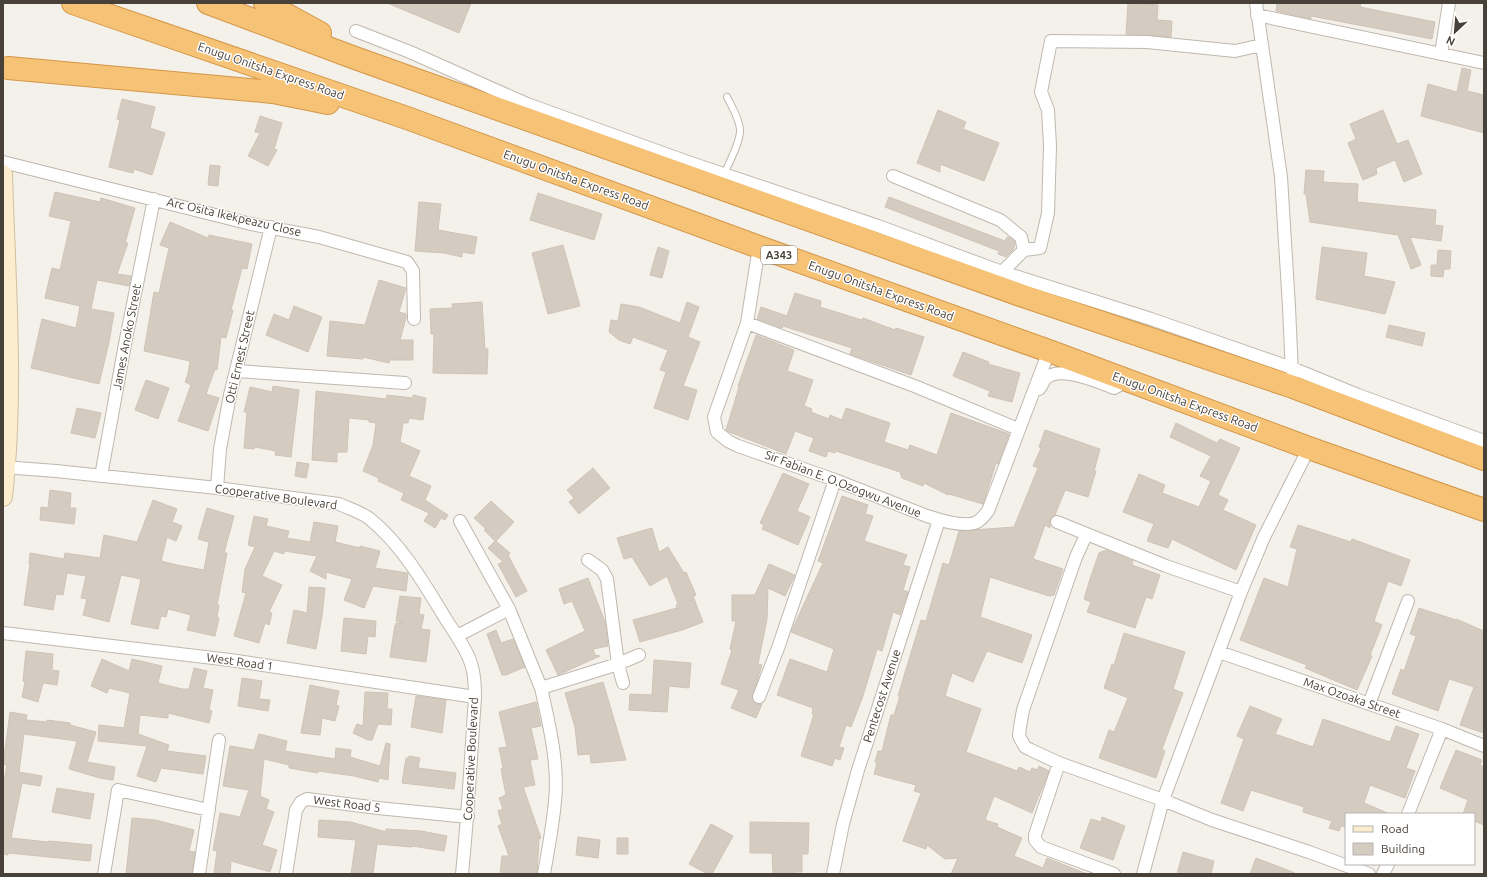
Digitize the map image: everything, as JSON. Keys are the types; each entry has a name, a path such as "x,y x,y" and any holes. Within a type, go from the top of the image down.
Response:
{"highway":[{"name":"Enugu Onitsha Express Road","path":"73,3 406,118 759,247 1049,350 1309,448 1484,510"},
{"path":"208,3 356,58 1034,299 1292,377 1484,459"},
{"path":"265,3 346,47 352,51 356,58"},
{"path":"5,68 273,92 406,118"}],"main road":[{"path":"3,174 10,397 3,497"}],"street":[{"path":"1256,3 1280,177 1292,377"},
{"path":"1442,54 1449,3"},
{"path":"1257,15 1484,63"},
{"path":"356,30 410,52 526,104 724,174 878,226 1002,272 1151,319 1292,377 1358,395 1484,441"},
{"path":"1002,272 1024,250 1040,248 1048,212 1050,146 1048,110 1041,92 1051,41 1147,42 1235,51 1262,45"},
{"name":"Arc Osita Ikekpeazu Close","path":"3,162 271,228 319,237 407,262 413,271 414,319"},
{"path":"893,176 1000,220 1021,237 1024,250"},
{"name":"James Anoko Street","path":"101,476 125,344 154,199"},
{"name":"Otti Ernest Street","path":"217,488 220,450 230,395 271,228"},
{"name":"Sir Fabian E. O.Ozogwu Avenue","path":"759,247 747,322 714,417 717,432 728,441 738,446 835,480 939,520 965,524 976,522 984,517 988,511 1049,350"},
{"path":"747,322 917,387 1018,429"},
{"path":"237,371 405,383"},
{"path":"1032,395 1041,387 1046,378 1054,374 1066,373 1083,376 1114,388 1127,380"},
{"path":"1143,874 1163,800 1241,592 1264,537 1309,448"},
{"name":"Cooperative Boulevard","path":"5,467 217,488 340,504 369,519 393,541 423,582 456,636 472,666 475,697 468,796 468,817 462,874"},
{"path":"759,696 778,648 835,480"},
{"name":"Pentecost Avenue","path":"833,874 843,824 858,770 939,520"},
{"path":"460,521 509,609 541,688 550,729 555,762 556,800 544,874"},
{"path":"1057,522 1166,566 1241,592"},
{"path":"1086,534 1075,561 1023,710 1019,736 1025,747 1059,763 1163,800 1212,820 1369,874"},
{"path":"588,560 602,570 607,579 618,664 623,683"},
{"path":"1369,704 1408,601"},
{"path":"456,636 509,609"},
{"name":"West Road 1","path":"3,633 230,660 475,697"},
{"name":"Max Ozoaka Street","path":"1219,652 1442,729 1484,746"},
{"path":"541,688 618,664 639,655"},
{"path":"1408,813 1442,729"},
{"path":"199,874 219,740"},
{"path":"1059,763 1035,835 1035,840 1041,847 1114,874"},
{"path":"104,874 118,790 209,810"},
{"name":"West Road 5","path":"286,874 296,810 301,802 306,798 468,817"},
{"path":"1383,874 1388,865"}],"lane":[{"path":"724,174 740,136 738,119 727,97"}],"building":[{"path":"387,3 471,3 459,33"},
{"path":"1128,3 1158,5 1157,20 1172,21 1171,37 1126,34"},
{"path":"1277,3 1361,3 1360,7 1435,22 1432,39 1311,16 1311,19 1276,11"},
{"path":"1462,68 1471,70 1467,91 1484,95 1484,133 1421,116 1428,84 1457,92"},
{"path":"122,99 155,107 150,128 165,133 152,175 134,169 133,173 109,167 120,120 117,119"},
{"path":"938,110 966,122 963,129 999,143 984,181 940,164 940,172 917,163"},
{"path":"1383,110 1397,144 1408,140 1422,174 1404,182 1395,160 1376,168 1377,174 1363,180 1348,143 1356,139 1350,124"},
{"path":"260,116 282,123 274,149 277,150 268,166 248,156 260,133 255,132"},
{"path":"210,165 220,166 218,186 208,185"},
{"path":"1306,170 1324,171 1323,182 1358,184 1357,202 1436,210 1435,225 1443,226 1441,241 1410,237 1421,265 1411,269 1398,235 1310,222 1306,194 1304,194"},
{"path":"55,192 100,202 101,198 135,208 125,243 128,243 117,274 131,276 129,286 97,280 91,309 114,313 99,384 31,368 42,319 76,328 80,306 45,298 52,268 60,270 71,221 49,216"},
{"path":"538,193 602,214 594,240 530,220"},
{"path":"889,197 1005,241 1007,237 1010,238 1014,241 1015,245 1013,250 1006,257 998,254 999,251 885,207"},
{"path":"419,202 441,204 438,230 477,237 474,254 462,252 462,257 444,253 415,251"},
{"path":"170,222 208,238 209,235 252,244 247,269 242,268 231,310 233,310 226,338 221,337 217,370 215,369 206,394 219,398 208,431 178,421 191,385 185,382 190,361 144,351 154,292 159,293 169,248 160,245"},
{"path":"563,245 580,306 548,314 532,253"},
{"path":"658,247 669,251 662,278 650,275"},
{"path":"1322,247 1367,253 1364,276 1395,282 1385,314 1316,299"},
{"path":"1438,250 1451,251 1450,269 1444,269 1443,277 1431,276 1431,265 1437,265"},
{"path":"379,280 406,288 399,312 406,314 400,340 413,340 413,360 390,360 389,363 363,357 363,359 327,356 330,321 365,325"},
{"path":"795,293 821,301 820,307 862,320 863,318 895,330 896,328 924,337 911,375 850,354 852,348 783,326 782,328 757,319 761,307 787,316"},
{"path":"482,302 485,349 488,349 487,374 433,373 434,334 431,334 430,309 453,308 452,304"},
{"path":"687,302 699,307 688,337 700,342 683,386 697,390 688,420 654,408 666,372 660,370 668,350 633,337 630,344 619,340 609,332 611,320 618,321 621,304 639,307 680,323"},
{"path":"294,306 322,317 308,352 266,335 274,314 289,320"},
{"path":"1389,325 1425,333 1422,346 1386,337"},
{"path":"756,335 794,350 787,371 813,380 804,406 812,409 811,412 829,419 830,415 842,420 846,408 890,423 884,442 908,450 910,445 937,455 951,413 1009,434 998,464 996,463 983,504 949,494 948,495 924,483 923,486 902,478 900,472 836,451 835,453 828,451 826,457 809,451 814,438 795,431 786,454 726,430 739,387 738,386"},
{"path":"963,352 989,362 988,364 1020,373 1012,402 988,396 990,391 953,376"},
{"path":"146,380 169,388 158,419 135,410"},
{"path":"273,386 299,390 291,457 275,455 276,451 255,447 254,449 244,448 247,412 244,412 250,387 272,392"},
{"path":"316,391 386,399 387,395 413,398 413,395 426,398 423,420 409,418 408,423 403,423 400,442 420,451 409,476 431,486 425,500 448,515 445,520 441,518 435,528 424,521 429,513 401,500 404,493 378,481 379,478 363,471 373,445 376,423 369,422 369,420 349,418 347,452 337,452 337,462 312,460"},
{"path":"77,408 101,413 95,438 71,433"},
{"path":"1176,423 1217,443 1220,439 1240,448 1218,495 1228,500 1223,510 1256,525 1236,570 1172,539 1168,548 1147,541 1154,524 1123,512 1139,474 1165,485 1162,493 1199,507 1211,481 1200,476 1211,456 1170,437"},
{"path":"1045,430 1100,449 1094,471 1096,471 1088,497 1065,490 1055,515 1050,520 1050,528 1045,525 1033,559 1063,569 1054,595 1049,596 990,577 980,617 1032,635 1022,663 987,651 973,682 952,673 945,696 981,709 966,752 1017,771 1019,767 1030,772 1032,768 1037,770 1039,766 1049,771 1032,813 994,796 985,820 998,824 997,827 1022,838 1014,856 1043,868 1047,858 1087,874 951,874 958,858 945,859 927,845 926,849 903,841 921,793 914,791 916,785 874,774 877,763 875,762 878,751 882,751 891,715 894,715 900,696 898,696 921,620 926,621 943,563 949,565 959,531 1014,527 1038,468 1033,466 1041,448 1039,447"},
{"path":"297,462 309,464 306,478 295,476"},
{"path":"593,468 610,488 579,514 569,502 574,498 567,490"},
{"path":"783,473 809,484 797,511 810,517 798,545 762,529 764,525 760,523"},
{"path":"50,490 71,493 70,508 76,508 74,524 40,520 41,507 48,508"},
{"path":"842,496 868,505 865,514 873,516 864,541 907,555 903,565 910,567 903,590 908,592 900,615 893,612 882,651 877,649 863,696 851,727 846,725 839,747 844,748 840,760 835,758 832,766 801,756 814,714 812,714 813,708 777,695 790,659 827,672 834,649 791,632 823,563 818,561"},
{"path":"153,500 177,509 172,522 182,526 176,541 167,537 161,561 177,565 204,570 209,542 198,539 207,508 234,516 224,553 227,553 217,605 219,605 217,617 219,618 215,636 187,630 191,615 168,609 166,617 161,616 158,629 131,624 141,579 121,575 109,622 83,615 87,599 81,598 86,576 67,573 63,595 56,594 53,610 24,605 30,564 30,553 64,559 65,553 100,558 104,535 137,542"},
{"path":"491,501 514,522 496,541 510,553 508,555 527,591 516,597 498,564 503,562 488,548 495,541 484,530 486,529 474,518"},
{"path":"254,516 268,519 266,526 289,531 287,538 310,542 314,522 338,526 335,542 380,551 375,568 408,573 406,591 373,586 364,608 344,600 352,579 326,572 326,579 310,571 317,556 284,551 284,554 274,551 262,576 282,585 269,612 272,613 269,625 265,623 259,643 234,636 246,593 242,592 245,569 255,547 248,545"},
{"path":"1298,525 1351,542 1352,539 1410,560 1401,586 1388,581 1374,621 1382,625 1370,655 1372,656 1357,690 1305,668 1307,665 1240,640 1264,578 1288,587 1297,549 1290,547"},
{"path":"652,528 659,552 668,547 684,573 686,572 696,595 693,596 703,622 682,630 640,642 633,620 677,608 676,605 678,604 667,576 650,586 632,557 624,559 617,538"},
{"path":"1106,550 1133,561 1132,565 1160,575 1152,599 1146,597 1135,628 1087,612 1091,602 1084,599 1090,579 1099,553"},
{"path":"769,564 795,575 785,596 768,588 767,619 758,664 762,665 752,698 756,704 762,704 756,718 731,708 739,690 721,684 732,650 730,649 736,621 732,621 732,595 755,595"},
{"path":"588,578 605,622 608,646 593,649 595,655 600,656 558,675 546,650 585,631 572,601 564,604 559,589"},
{"path":"309,587 325,588 316,649 287,643 294,610 307,613"},
{"path":"400,596 421,598 419,614 424,615 421,629 430,630 426,662 390,657 395,625 396,623 403,623 396,621"},
{"path":"1419,608 1456,619 1484,631 1484,733 1460,725 1474,687 1449,679 1438,711 1392,694 1401,669 1404,671 1416,636 1410,634"},
{"path":"344,618 376,621 375,637 368,636 366,654 341,651"},
{"path":"496,630 501,643 513,639 525,667 506,675 502,675 487,634"},
{"path":"1124,633 1185,652 1173,689 1183,693 1162,749 1165,751 1156,778 1099,758 1109,730 1114,732 1128,698 1104,688 1112,664 1114,665"},
{"path":"26,651 53,654 52,670 59,671 57,685 43,683 38,702 22,697 25,682 23,681"},
{"path":"102,659 129,671 132,659 162,666 158,683 182,689 189,689 194,668 207,671 203,688 213,690 209,710 212,711 209,723 168,713 168,718 140,715 138,734 169,745 167,751 206,756 203,774 161,768 156,782 137,776 147,746 98,741 99,725 124,728 130,693 109,688 107,693 91,686"},
{"path":"654,660 691,663 689,688 669,686 667,712 629,710 630,694 652,695"},
{"path":"242,678 262,681 259,699 270,700 268,711 238,706"},
{"path":"603,682 626,760 591,763 590,754 578,755 575,727 565,693"},
{"path":"310,685 339,691 336,705 339,706 335,721 322,718 320,735 301,733"},
{"path":"365,692 388,693 387,709 392,709 391,725 378,724 372,740 368,740 353,733 357,724 363,726"},
{"path":"416,696 446,700 442,733 411,727"},
{"path":"536,702 541,726 531,728 538,759 530,760 535,785 523,787 541,838 539,839 537,874 500,874 502,856 509,856 498,826 502,824 498,811 503,809 499,798 506,795 499,748 507,747 499,712"},
{"path":"1250,706 1282,719 1275,734 1313,747 1323,719 1390,742 1396,726 1419,734 1406,768 1415,771 1405,798 1370,785 1364,803 1388,813 1345,813 1345,827 1341,826 1339,831 1329,828 1332,821 1303,812 1304,807 1251,790 1243,811 1221,803 1244,739 1237,736"},
{"path":"10,712 27,715 26,720 47,722 47,720 70,723 70,725 96,732 87,762 115,767 113,780 100,778 69,769 77,741 24,734 19,772 42,776 40,786 22,783 11,838 92,845 90,861 8,853 8,855 3,854 3,787 7,765 3,764"},
{"path":"259,734 287,741 285,751 335,759 336,748 351,750 350,757 380,766 386,743 390,744 388,780 379,778 378,782 354,776 318,771 318,773 289,768 289,765 264,759 260,796 269,800 266,809 274,812 262,845 277,850 270,872 231,861 230,874 214,874 217,851 213,850 220,813 240,817 249,790 223,786 230,746 254,750"},
{"path":"1456,750 1482,760 1480,765 1484,767 1484,825 1475,821 1475,813 1463,813 1468,800 1440,788"},
{"path":"409,756 420,758 418,768 456,773 454,789 402,783 406,758"},
{"path":"57,788 94,794 90,819 52,812"},
{"path":"1102,817 1125,826 1113,860 1080,848 1091,819 1101,822"},
{"path":"132,818 155,820 194,830 189,851 195,852 192,874 126,874"},
{"path":"319,820 351,822 386,832 386,829 421,831 447,836 444,851 412,846 377,844 373,874 351,874 356,840 318,837"},
{"path":"750,822 809,823 808,854 802,854 802,872 794,872 794,874 773,874 772,853 750,853"},
{"path":"711,824 733,836 712,874 708,874 689,864"},
{"path":"578,837 600,840 598,858 576,855"},
{"path":"617,838 628,838 628,854 617,854"},
{"path":"1183,852 1214,861 1211,874 1177,874"},
{"path":"1256,858 1295,873 1295,874 1250,874"}]}
